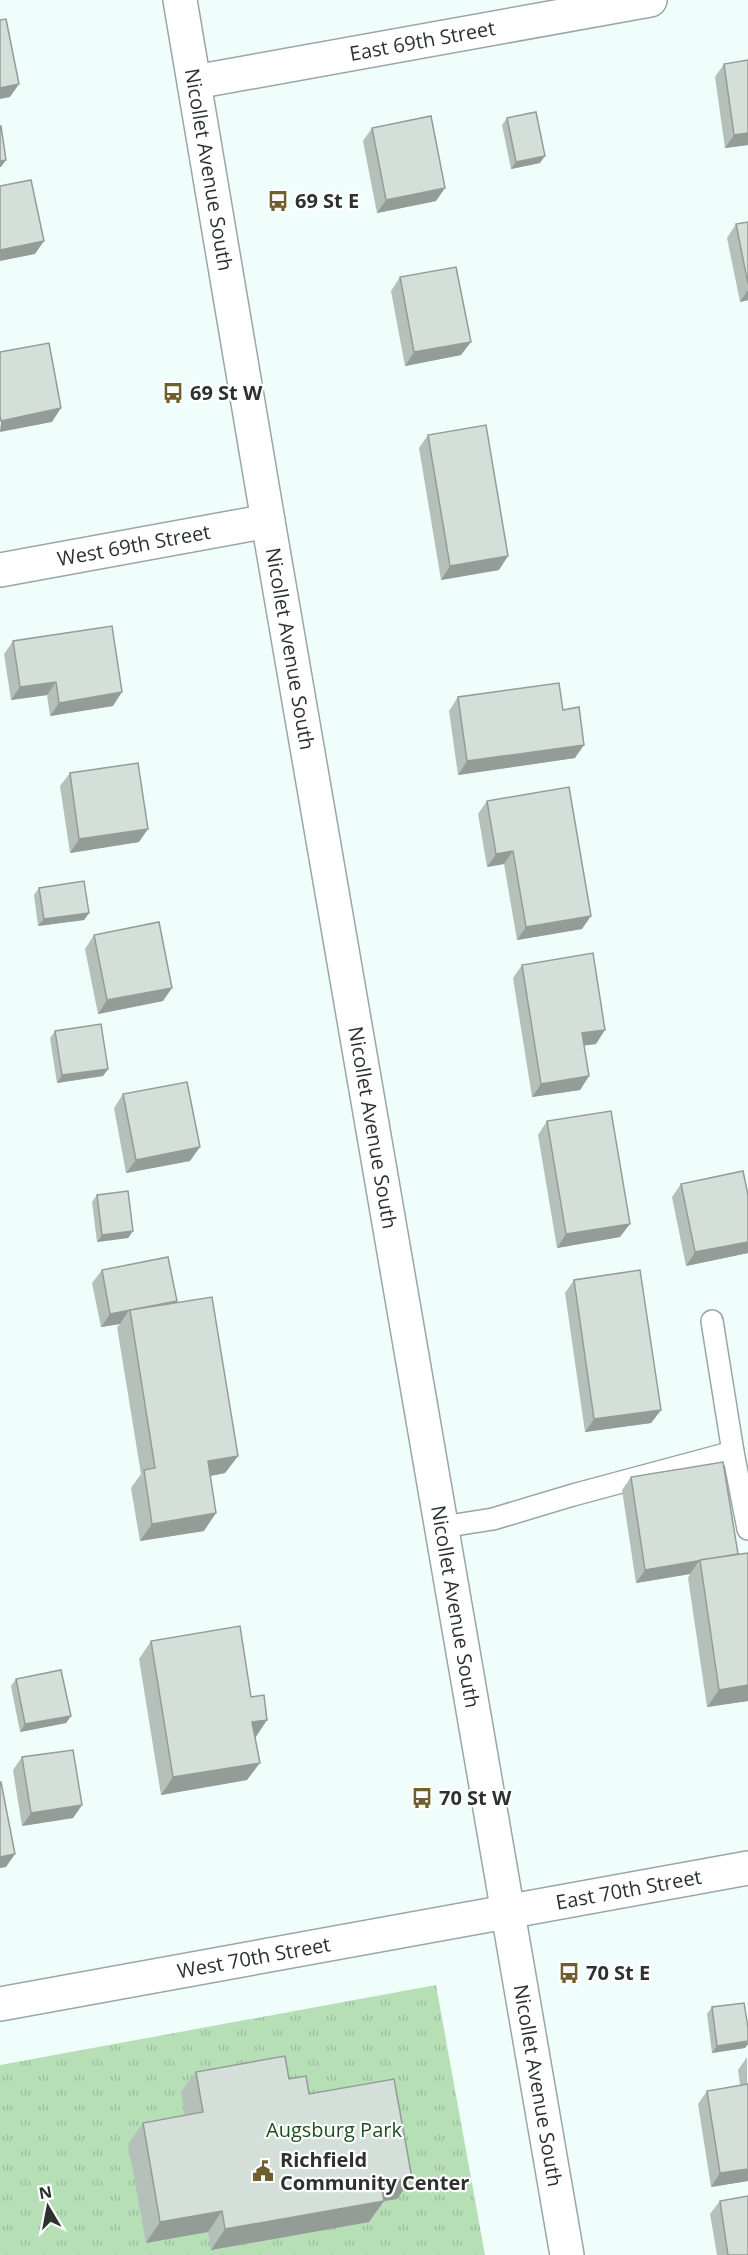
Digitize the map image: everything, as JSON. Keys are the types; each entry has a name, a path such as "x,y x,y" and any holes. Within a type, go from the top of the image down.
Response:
{"main road":[{"name":"Nicollet Avenue South","path":"180,0 567,2255"},
{"name":"East 69th Street","path":"195,82 536,10 650,0"},
{"name":"West 69th Street","path":"0,570 268,521"},
{"name":"East 70th Street","path":"508,1910 748,1868"},
{"name":"West 70th Street","path":"0,2004 508,1910"}],"lane":[{"path":"712,1321 748,1529"},
{"path":"442,1527 493,1519 733,1452"}],"green space":[{"name":"Augsburg Park","path":"436,1985 485,2255 0,2255 0,2065"}],"building":[{"path":"6,19 19,84 0,88 0,20"},
{"path":"748,60 748,133 734,135 724,64"},
{"path":"536,112 545,156 516,162 507,118"},
{"path":"431,116 445,188 386,200 372,128"},
{"path":"0,126 6,160 0,161"},
{"path":"31,180 44,241 0,250 0,186"},
{"path":"748,222 748,284 736,224"},
{"path":"456,267 471,342 414,352 400,277"},
{"path":"49,343 61,408 1,421 0,352"},
{"path":"486,425 508,556 450,566 428,435"},
{"path":"112,626 122,692 59,703 56,682 20,687 13,641"},
{"path":"559,683 563,710 579,707 584,745 467,761 458,697"},
{"path":"138,763 148,829 79,839 70,773"},
{"path":"569,787 591,916 526,927 513,851 496,854 487,801"},
{"path":"84,881 89,913 44,919 39,888"},
{"path":"159,922 172,988 107,1000 94,935"},
{"path":"593,953 605,1030 582,1033 589,1076 541,1084 522,965"},
{"path":"101,1024 108,1069 62,1075 55,1031"},
{"path":"187,1082 200,1147 136,1160 123,1094"},
{"path":"611,1111 630,1224 566,1234 547,1121"},
{"path":"743,1171 748,1195 748,1242 695,1252 681,1184"},
{"path":"128,1191 133,1231 102,1235 97,1195"},
{"path":"168,1257 177,1301 110,1314 102,1270"},
{"path":"640,1270 661,1410 594,1419 574,1280"},
{"path":"212,1297 238,1456 208,1461 216,1513 152,1524 144,1470 155,1468 130,1310"},
{"path":"723,1462 738,1554 645,1570 631,1477"},
{"path":"748,1553 748,1685 719,1690 700,1560"},
{"path":"240,1626 251,1697 264,1695 267,1720 252,1722 260,1763 173,1777 151,1641"},
{"path":"61,1670 71,1716 25,1724 16,1679"},
{"path":"73,1750 82,1805 31,1813 22,1757"},
{"path":"0,1782 15,1854 0,1857"},
{"path":"744,2003 748,2041 717,2046 712,2007"},
{"name":"Richfield Community Center","path":"285,2056 289,2079 306,2076 309,2094 394,2079 412,2178 381,2184 384,2201 225,2229 222,2211 160,2222 143,2123 203,2112 196,2072"},
{"path":"748,2084 748,2169 720,2173 707,2091"},
{"path":"748,2196 748,2255 728,2255 720,2201"}],"place":[{"name":"69 St E","path":"278,201"},
{"name":"69 St W","path":"173,393"},
{"name":"70 St W","path":"422,1798"},
{"name":"70 St E","path":"569,1973"},
{"name":"Richfield Community Center","path":"263,2171"}]}
